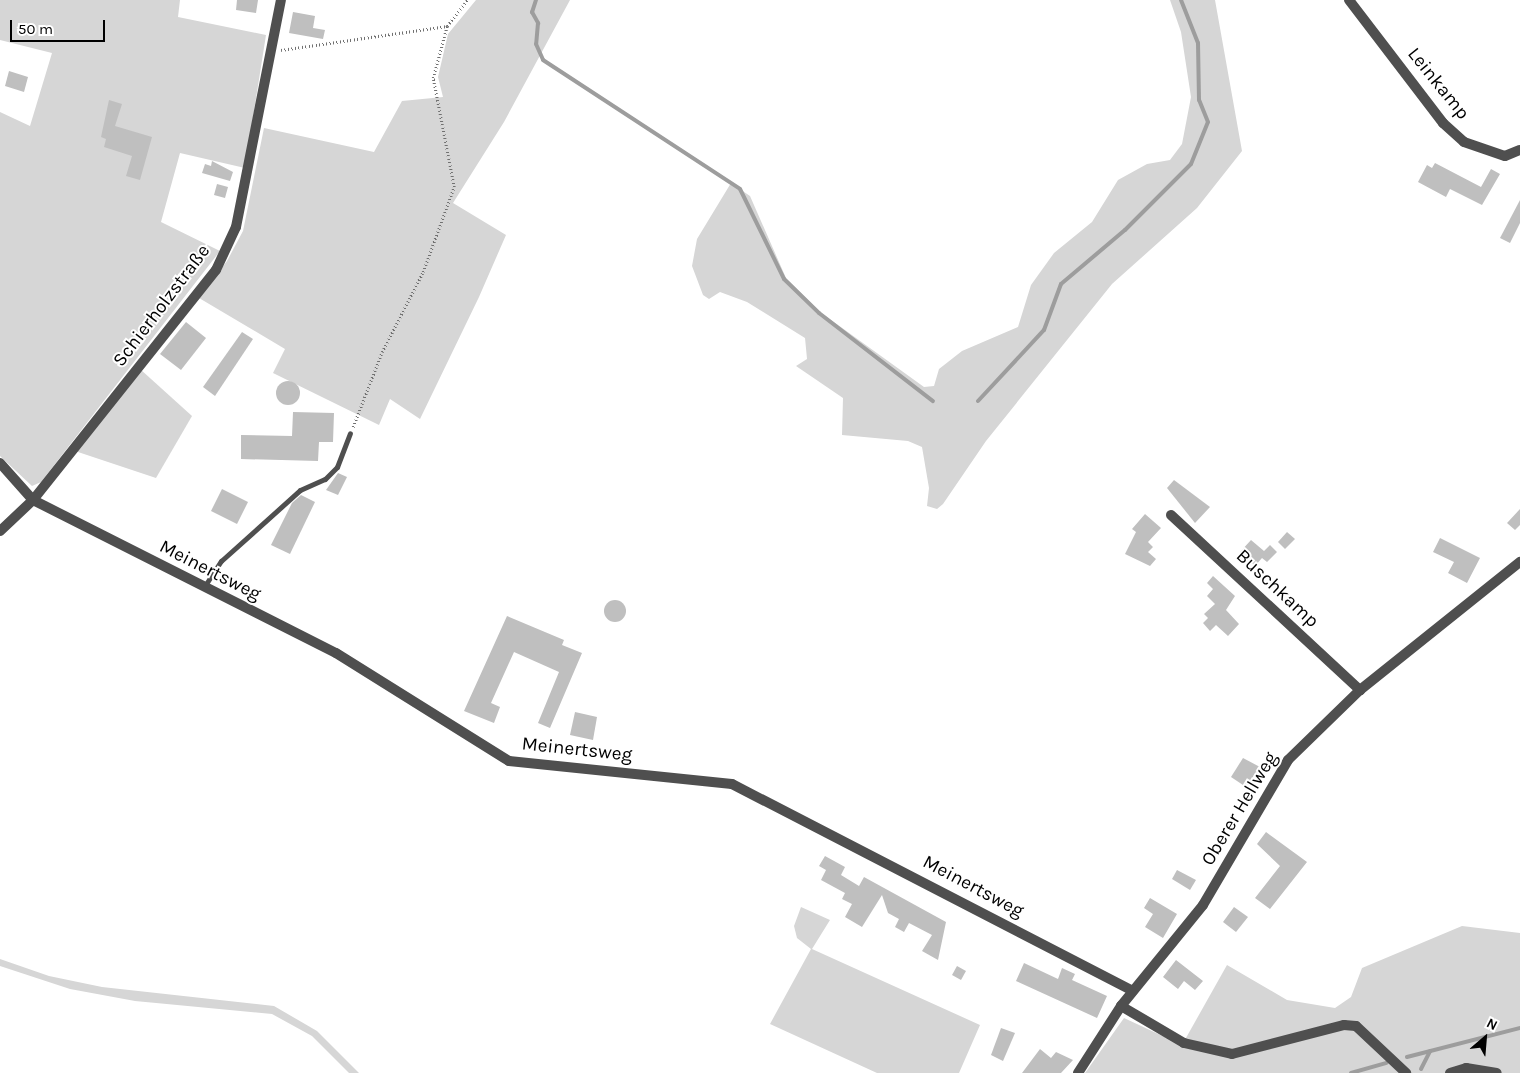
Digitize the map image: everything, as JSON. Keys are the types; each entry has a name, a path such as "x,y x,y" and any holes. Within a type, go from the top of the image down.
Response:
{"street":[{"name":"Schierholzstraße","path":"0,532 33,500 216,270 236,226 281,0"},
{"name":"Leinkamp","path":"1349,0 1443,123 1464,142 1505,156 1520,150"},
{"path":"0,463 33,500"},
{"name":"Meinertsweg","path":"33,500 370,672 508,761 732,784 1133,990"},
{"name":"Buschkamp","path":"1170,515 1360,690"},
{"name":"Oberer Hellweg","path":"1078,1073 1121,1006 1203,905 1288,760 1360,690 1520,562"},
{"path":"1121,1006 1184,1043 1232,1054 1344,1025 1356,1026 1406,1073"},
{"path":"1450,1073 1466,1068 1497,1073"}],"lane":[{"path":"204,588 220,561 300,490 325,479 337,467 350,433"}],"path":[{"path":"350,433 382,352 423,272 454,187 433,78 447,26 467,0"},
{"path":"272,51 447,26"}],"shaded area":[{"path":"0,0 180,0 178,17 266,35 245,168 180,153 161,222 220,251 41,482 32,486 0,456 0,112 30,126 52,53 0,40"},
{"path":"476,0 570,0 504,122 453,203 506,235 479,297 420,419 390,399 379,425 273,373 285,349 199,298 227,261 243,231 264,128 374,152 402,101 443,97 438,77 448,34"},
{"path":"1170,0 1215,0 1242,151 1197,208 1112,284 986,441 943,504 937,509 927,506 929,488 922,447 908,441 842,435 843,398 796,366 807,359 805,338 747,302 720,292 709,299 703,295 692,266 697,239 731,183 750,196 786,278 820,312 924,387 934,386 939,369 962,351 1018,327 1031,285 1054,253 1092,222 1118,180 1147,164 1170,160 1182,144 1191,97 1181,32"},
{"path":"140,369 192,416 156,478 75,451"},
{"path":"801,907 830,920 812,949 980,1025 959,1073 877,1073 770,1024 811,949 797,938 794,926"},
{"path":"1462,926 1520,933 1520,1073 1085,1073 1124,1018 1182,1045 1227,965 1287,1000 1335,1008 1351,997 1362,968"},
{"path":"0,959 49,976 102,987 274,1006 317,1031 359,1073 349,1073 312,1036 272,1014 135,1001 70,989 0,966"}],"building":[{"path":"237,0 258,0 256,13 236,10"},
{"path":"293,12 315,16 313,28 325,30 323,39 289,33"},
{"path":"9,71 28,77 24,92 5,86"},
{"path":"109,100 122,104 115,126 152,137 140,180 126,176 132,156 104,147 106,139 101,137"},
{"path":"212,161 233,172 230,181 202,173 205,164 211,166"},
{"path":"1435,163 1481,187 1491,169 1500,174 1482,205 1450,189 1446,197 1418,182 1427,165 1432,168"},
{"path":"217,184 228,187 225,198 214,195"},
{"path":"1520,200 1520,223 1510,243 1500,238"},
{"path":"186,322 206,338 181,370 160,354"},
{"path":"242,332 253,339 215,396 203,387"},
{"path":"288,381 296,385 300,393 296,401 288,405 280,401 276,393 280,385"},
{"path":"293,412 334,413 333,442 319,442 318,461 241,459 241,435 292,436"},
{"path":"338,473 347,477 338,495 326,490"},
{"path":"1174,480 1210,507 1195,523 1167,488"},
{"path":"222,489 248,502 237,524 211,511"},
{"path":"301,495 315,502 290,554 271,545 292,503"},
{"path":"1520,509 1520,525 1515,530 1507,523"},
{"path":"1145,514 1161,528 1148,542 1153,547 1148,552 1156,559 1150,566 1125,554 1136,532 1132,529"},
{"path":"1287,532 1295,539 1285,549 1278,542"},
{"path":"1440,538 1480,558 1467,583 1448,573 1454,562 1433,552"},
{"path":"1251,540 1264,551 1270,545 1277,552 1267,562 1262,558 1255,566 1240,552"},
{"path":"1213,576 1235,596 1226,610 1239,624 1228,636 1216,625 1210,631 1203,623 1208,618 1204,614 1215,604 1207,596 1213,589 1207,583"},
{"path":"611,600 619,600 626,607 626,615 619,622 611,622 604,615 604,607"},
{"path":"507,616 564,640 562,645 582,653 550,728 538,723 559,672 514,652 491,703 500,707 494,723 464,711"},
{"path":"575,712 597,717 593,740 570,735"},
{"path":"1243,758 1260,767 1246,787 1231,777"},
{"path":"1266,832 1307,862 1270,909 1255,898 1280,866 1257,844"},
{"path":"825,856 845,867 841,875 859,886 864,877 946,922 938,960 922,951 932,935 909,923 904,932 895,927 899,919 888,913 882,895 862,927 845,917 852,904 842,899 845,893 821,880 826,870 819,866"},
{"path":"1177,870 1196,880 1190,890 1172,879"},
{"path":"1150,898 1177,914 1163,938 1145,927 1153,914 1144,908"},
{"path":"1234,907 1248,917 1236,932 1223,922"},
{"path":"1176,960 1203,981 1195,990 1184,981 1178,989 1163,977"},
{"path":"1024,963 1058,979 1062,968 1075,974 1072,980 1107,996 1097,1018 1016,981"},
{"path":"957,966 966,971 961,980 952,975"},
{"path":"1001,1028 1015,1033 1003,1061 991,1055"},
{"path":"1040,1049 1051,1058 1056,1052 1073,1060 1061,1073 1022,1073"}],"waterway":[{"path":"536,0 532,12 538,23 536,44 543,60 740,189 784,279 819,313 933,401"},
{"path":"978,401 1044,330 1061,284 1125,230 1191,164 1208,122 1199,100 1198,43 1181,0"},
{"path":"1407,1057 1520,1028"},
{"path":"1421,1069 1430,1051"},
{"path":"1351,1073 1387,1063"}]}
